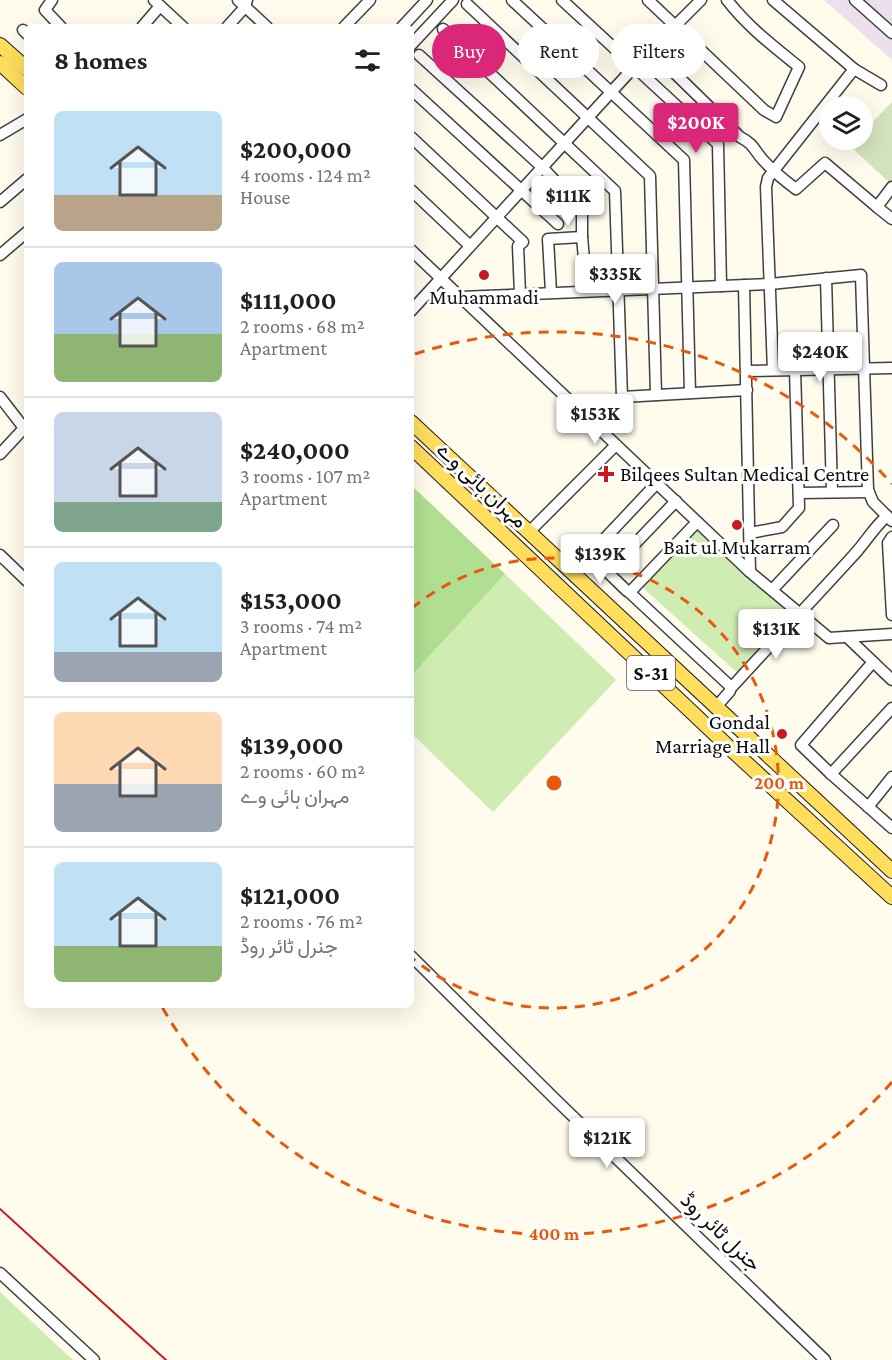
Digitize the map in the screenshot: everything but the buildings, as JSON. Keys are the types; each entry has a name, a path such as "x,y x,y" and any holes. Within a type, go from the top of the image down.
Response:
{"main road":[{"path":"0,45 24,66"},
{"path":"0,63 24,85"},
{"name":"مہران ہائی وے","path":"414,425 892,871"},
{"name":"مہران ہائی وے","path":"414,450 892,897"},
{"path":"780,794 794,779"}],"street":[{"path":"52,0 45,10 58,24"},
{"path":"229,24 244,4 257,0"},
{"path":"347,24 370,0"},
{"path":"405,24 427,0"},
{"path":"414,42 453,0"},
{"path":"512,0 684,160 690,393"},
{"path":"562,0 611,44"},
{"path":"648,0 672,24"},
{"path":"706,56 764,110 776,117 799,67 759,35 727,0"},
{"path":"772,0 854,69 880,85"},
{"path":"855,0 892,33"},
{"path":"676,24 695,2"},
{"path":"145,24 157,3 180,24"},
{"path":"244,4 264,24"},
{"path":"467,4 650,176 656,395"},
{"path":"419,55 542,167 582,210 587,291"},
{"path":"773,370 766,187 768,178 854,69"},
{"path":"495,78 615,191 622,397 747,390"},
{"path":"414,307 623,78"},
{"path":"648,78 718,144 721,286"},
{"path":"680,78 740,137 754,146 761,158 774,171 796,189 825,163 892,219"},
{"path":"414,92 558,224"},
{"path":"0,135 24,121"},
{"path":"414,140 523,242 518,246 520,294"},
{"path":"0,202 24,182"},
{"path":"877,207 892,188"},
{"path":"414,193 470,245"},
{"path":"0,254 24,234"},
{"path":"551,292 548,239 582,237"},
{"path":"414,253 750,572 829,638 892,634"},
{"path":"460,297 770,284 861,275 869,492 873,502 889,519 879,523 851,559 799,613 716,707"},
{"path":"826,278 832,492"},
{"path":"744,285 750,572"},
{"path":"746,371 892,368"},
{"path":"750,533 782,527 799,508 795,369"},
{"path":"0,397 24,425"},
{"path":"0,454 24,429"},
{"path":"529,532 616,445"},
{"path":"657,483 593,551 594,559 731,688"},
{"path":"799,493 869,492"},
{"path":"608,572 676,501"},
{"path":"629,592 697,522"},
{"path":"772,590 833,525"},
{"path":"892,537 888,543 892,615"},
{"path":"0,555 24,578"},
{"path":"847,637 892,680"},
{"path":"873,662 802,742 802,747 892,828"},
{"path":"831,774 892,708"},
{"path":"868,807 892,777"},
{"name":"جنرل ٹائر روڈ","path":"414,959 825,1360"},
{"path":"0,1273 94,1360"}],"shaded area":[{"path":"824,0 892,0 892,60"}],"green space":[{"path":"892,102 892,185 854,150 873,150 873,122"},
{"path":"414,488 505,574 414,673"},
{"path":"695,528 794,617 741,676 642,587"},
{"path":"505,574 616,680 493,812 414,736 414,673"},
{"path":"0,1292 73,1360 0,1360"}],"railway":[{"path":"0,1209 166,1360"}],"place":[{"name":"Muhammadi","path":"484,275"},
{"name":"Bilqees Sultan Medical Centre","path":"606,474"},
{"name":"Bait ul Mukarram","path":"737,525"},
{"name":"Gondal Marriage Hall","path":"782,734"}]}
